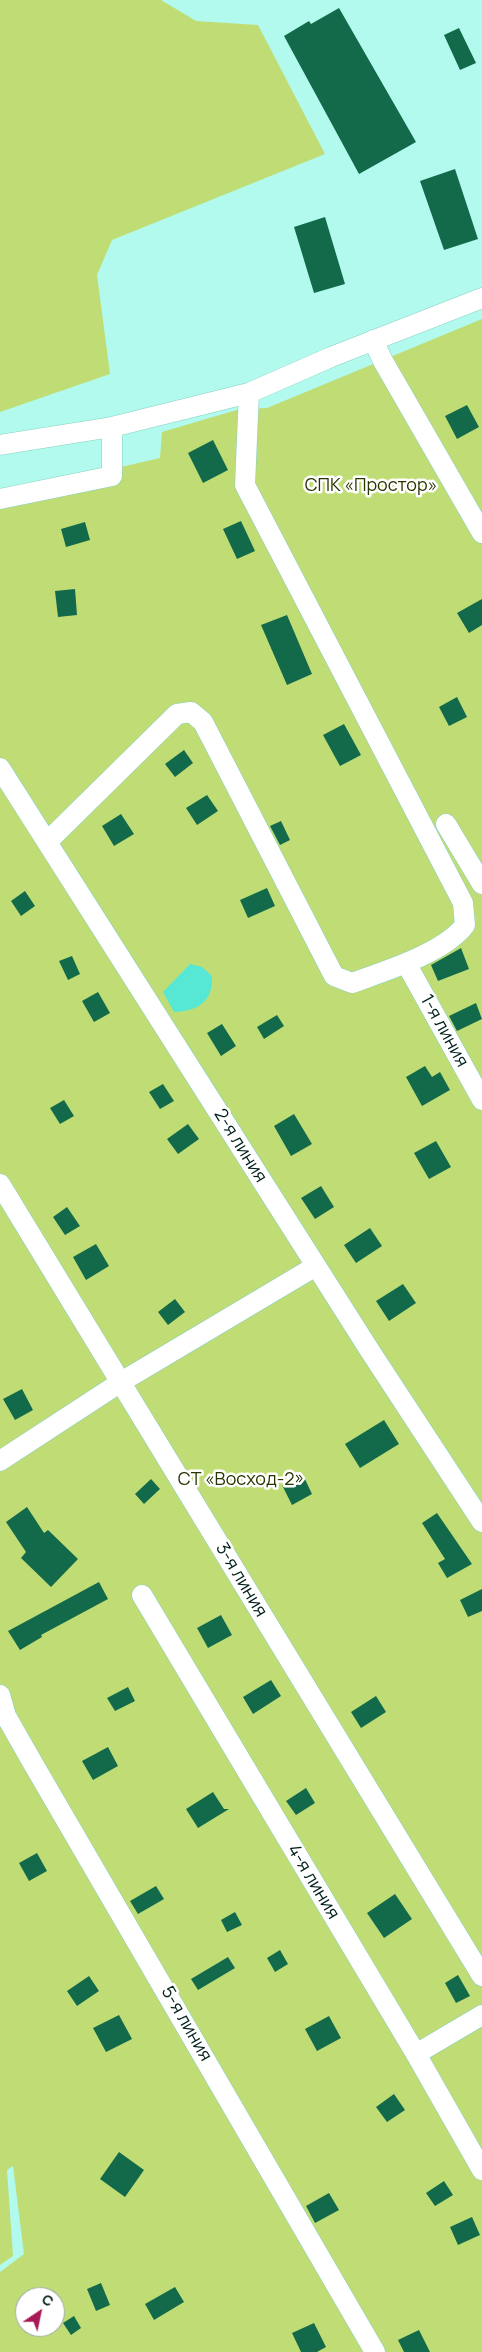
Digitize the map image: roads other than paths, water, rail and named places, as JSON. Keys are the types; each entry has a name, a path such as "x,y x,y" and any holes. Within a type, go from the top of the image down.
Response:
{"street":[{"path":"0,445 112,427 249,393 374,340 482,298"},
{"path":"374,340 382,361 482,533"},
{"path":"47,842 177,714 191,712 203,722 334,976 352,983 406,963 457,936 465,925 463,903 245,485 249,393"},
{"path":"0,499 112,476 112,427"},
{"name":"2-я линия","path":"0,768 316,1266 482,1522"},
{"path":"446,824 482,884"},
{"name":"1-я линия","path":"406,963 482,1100"},
{"name":"3-я линия","path":"0,1184 482,1976"},
{"path":"0,1461 120,1382 316,1266"},
{"name":"4-я линия","path":"142,1595 416,2054 482,2170"},
{"name":"5-я линия","path":"0,1695 6,1716 30,1760 376,2352"},
{"path":"416,2054 482,2015"}],"park label":[{"name":"СПК «Простор»","path":"371,486"},
{"name":"СТ «Восход-2»","path":"241,1480"}]}
